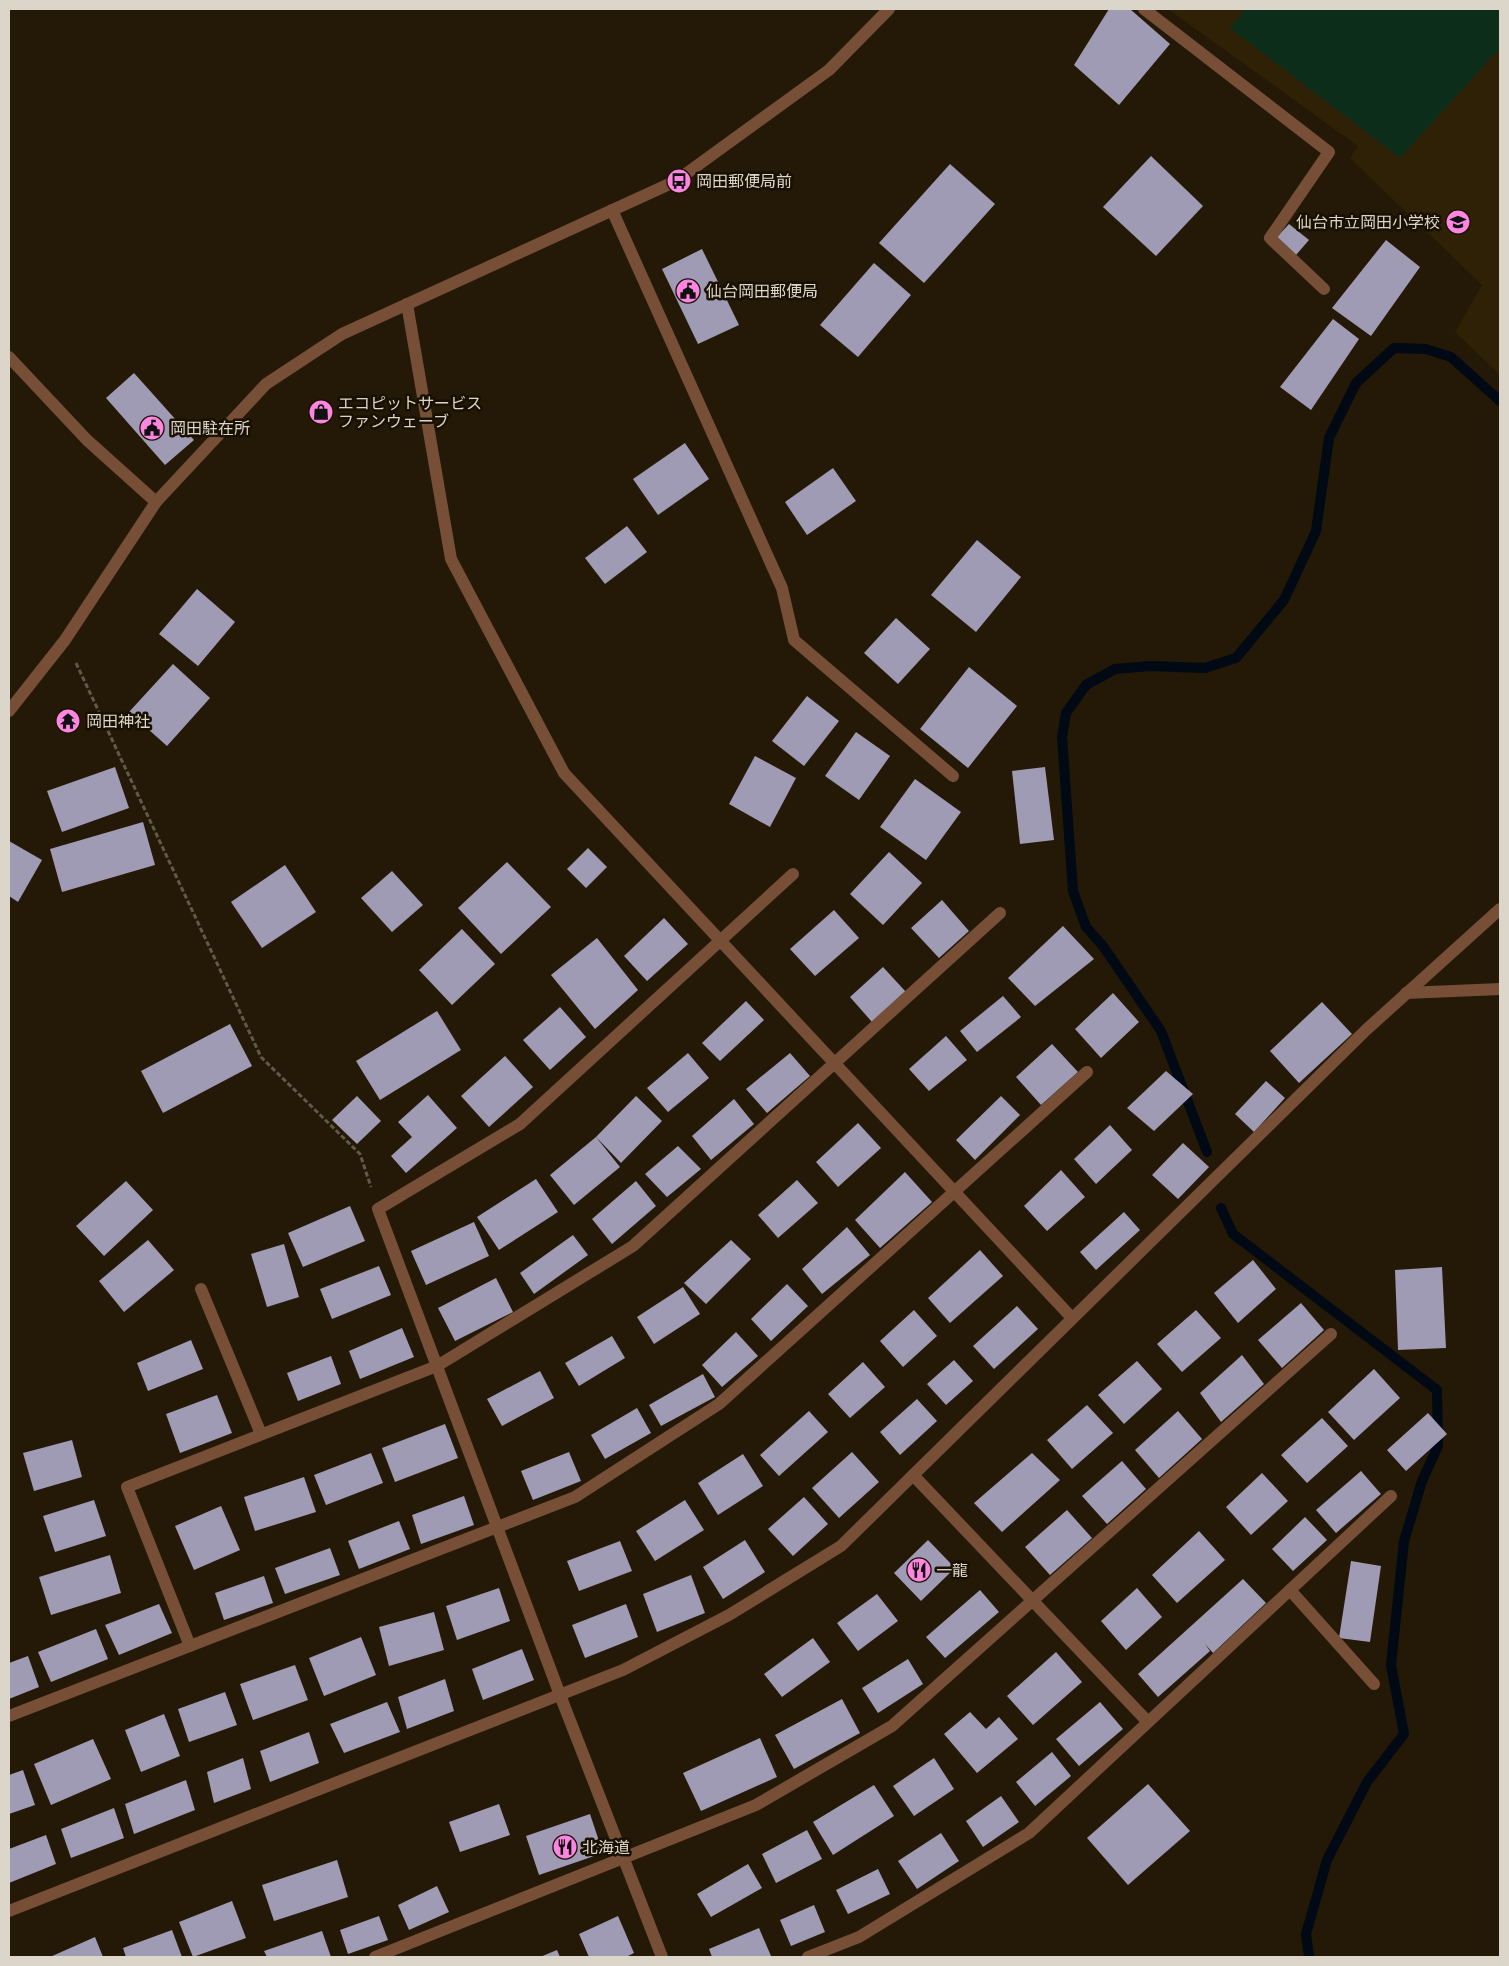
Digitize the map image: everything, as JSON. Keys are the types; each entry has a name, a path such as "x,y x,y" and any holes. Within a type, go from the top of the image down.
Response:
{"street":[{"path":"9,711 65,640 156,502 266,384 342,334 676,181 830,70 889,9"},
{"path":"1144,9 1329,152 1270,238 1324,289"},
{"path":"612,210 782,588 794,640 953,776"},
{"path":"406,304 451,559 564,773 1072,1318"},
{"path":"9,357 87,440 156,502"},
{"path":"662,1957 560,1695 378,1209 520,1124 721,942 793,874"},
{"path":"9,1911 623,1670 729,1615 841,1546 1406,992 1500,909"},
{"path":"190,1646 127,1487 437,1366 633,1246 1000,913"},
{"path":"1406,992 1500,989"},
{"path":"9,1716 575,1497 719,1404 1087,1072"},
{"path":"201,1289 261,1434"},
{"path":"375,1957 756,1805 892,1726 1330,1334"},
{"path":"913,1475 1148,1722"},
{"path":"808,1957 839,1952 859,1937 1029,1833 1391,1496"},
{"path":"1290,1590 1374,1684"}],"path":[{"path":"65,640 261,1057 360,1154 378,1209"}],"shaded area":[{"name":"仙台市立岡田小学校","path":"1168,9 1500,9 1500,375 1455,332 1482,285 1350,158 1358,146"}],"green space":[{"path":"1246,9 1500,9 1500,48 1400,158 1230,28"}],"building":[{"path":"1109,9 1130,9 1170,44 1119,105 1074,65"},
{"path":"1151,156 1203,206 1156,256 1103,207"},
{"path":"950,164 995,204 924,283 879,243"},
{"path":"1289,224 1309,240 1296,255 1277,237"},
{"path":"1386,240 1420,267 1371,336 1332,308"},
{"path":"702,249 739,325 698,344 662,269"},
{"path":"874,263 911,295 858,357 820,325"},
{"path":"1333,319 1359,339 1311,410 1280,387"},
{"path":"134,373 194,440 165,465 106,398"},
{"path":"685,443 709,479 658,515 633,479"},
{"path":"833,468 856,501 807,535 785,502"},
{"path":"627,526 647,552 605,584 585,558"},
{"path":"977,540 1021,577 976,632 931,595"},
{"path":"197,589 235,622 198,666 159,634"},
{"path":"896,618 930,649 898,684 864,653"},
{"path":"173,664 210,698 167,746 129,712"},
{"path":"969,667 1017,706 968,768 920,729"},
{"path":"807,696 839,721 804,766 772,741"},
{"path":"856,732 890,756 859,800 825,776"},
{"path":"755,756 796,778 770,827 729,804"},
{"path":"115,767 129,808 62,832 47,791"},
{"path":"1045,767 1054,840 1020,844 1012,771"},
{"path":"915,779 961,812 926,860 880,827"},
{"path":"143,822 155,865 62,892 50,849"},
{"path":"9,841 42,860 18,902 9,896"},
{"path":"588,848 607,867 586,888 567,869"},
{"path":"889,852 922,883 883,925 850,894"},
{"path":"507,862 551,907 501,954 458,908"},
{"path":"285,865 316,912 262,948 231,902"},
{"path":"392,871 423,905 392,932 361,898"},
{"path":"942,900 969,931 939,958 911,928"},
{"path":"834,910 859,938 815,976 790,949"},
{"path":"664,918 688,944 647,981 624,956"},
{"path":"1063,926 1094,959 1035,1006 1008,978"},
{"path":"462,929 495,964 452,1005 419,970"},
{"path":"597,938 638,990 595,1029 551,975"},
{"path":"883,967 906,992 872,1022 850,997"},
{"path":"1113,993 1139,1022 1101,1058 1075,1029"},
{"path":"1003,996 1021,1017 977,1052 960,1031"},
{"path":"746,1001 764,1020 720,1061 702,1043"},
{"path":"1322,1002 1352,1034 1299,1083 1270,1051"},
{"path":"560,1007 586,1037 550,1070 523,1040"},
{"path":"437,1011 461,1050 380,1100 356,1061"},
{"path":"230,1024 252,1066 163,1113 141,1071"},
{"path":"946,1036 967,1060 929,1091 909,1069"},
{"path":"1052,1044 1078,1072 1041,1105 1016,1077"},
{"path":"688,1053 709,1078 668,1112 647,1088"},
{"path":"790,1053 810,1076 767,1113 746,1089"},
{"path":"505,1056 533,1087 489,1127 461,1096"},
{"path":"1166,1071 1193,1094 1154,1131 1127,1108"},
{"path":"1266,1081 1285,1098 1254,1132 1235,1114"},
{"path":"428,1095 457,1128 406,1173 391,1156 412,1137 398,1122"},
{"path":"357,1096 381,1121 357,1144 332,1120"},
{"path":"636,1096 662,1121 621,1163 596,1137"},
{"path":"1001,1096 1020,1115 975,1160 956,1140"},
{"path":"734,1099 754,1124 711,1160 692,1136"},
{"path":"858,1123 881,1148 838,1187 816,1162"},
{"path":"1110,1125 1132,1150 1096,1184 1074,1159"},
{"path":"596,1137 620,1167 574,1205 550,1175"},
{"path":"1183,1143 1209,1167 1178,1199 1152,1175"},
{"path":"678,1146 701,1169 667,1197 645,1174"},
{"path":"1061,1170 1085,1197 1047,1231 1024,1206"},
{"path":"905,1172 932,1202 880,1248 855,1220"},
{"path":"536,1179 558,1212 499,1250 477,1217"},
{"path":"797,1180 818,1203 778,1238 758,1215"},
{"path":"126,1181 153,1210 104,1256 76,1226"},
{"path":"636,1181 656,1206 612,1244 592,1219"},
{"path":"350,1206 365,1241 303,1267 288,1233"},
{"path":"1124,1212 1140,1230 1096,1270 1080,1252"},
{"path":"474,1222 489,1256 426,1285 411,1251"},
{"path":"847,1227 870,1255 822,1294 802,1269"},
{"path":"573,1235 588,1255 534,1294 520,1273"},
{"path":"148,1240 174,1270 124,1312 99,1281"},
{"path":"731,1240 751,1259 706,1304 684,1283"},
{"path":"284,1244 299,1297 267,1307 251,1254"},
{"path":"980,1250 1003,1276 950,1323 928,1298"},
{"path":"1253,1260 1276,1289 1238,1323 1214,1293"},
{"path":"379,1266 391,1295 332,1319 320,1289"},
{"path":"1442,1267 1446,1348 1398,1350 1395,1270"},
{"path":"496,1278 513,1312 455,1341 438,1308"},
{"path":"787,1284 808,1306 771,1341 751,1319"},
{"path":"683,1287 700,1314 654,1344 637,1317"},
{"path":"1301,1303 1324,1330 1282,1368 1258,1340"},
{"path":"1017,1306 1038,1329 994,1369 973,1346"},
{"path":"914,1310 937,1336 903,1367 880,1341"},
{"path":"1196,1310 1221,1338 1182,1372 1157,1344"},
{"path":"402,1328 414,1357 360,1379 349,1351"},
{"path":"736,1332 758,1356 722,1387 702,1365"},
{"path":"612,1336 625,1358 579,1386 565,1363"},
{"path":"191,1340 203,1369 148,1391 137,1363"},
{"path":"1242,1355 1264,1384 1221,1422 1200,1393"},
{"path":"331,1356 341,1384 298,1401 287,1373"},
{"path":"954,1360 973,1381 946,1405 927,1384"},
{"path":"1137,1361 1162,1389 1124,1424 1098,1395"},
{"path":"863,1362 885,1387 850,1418 828,1394"},
{"path":"1374,1369 1400,1398 1354,1440 1328,1412"},
{"path":"540,1371 554,1398 502,1426 487,1399"},
{"path":"703,1374 715,1397 661,1426 649,1405"},
{"path":"217,1395 232,1433 180,1453 166,1414"},
{"path":"917,1399 937,1421 900,1455 880,1432"},
{"path":"1087,1405 1113,1433 1072,1469 1047,1440"},
{"path":"637,1408 651,1433 605,1459 591,1435"},
{"path":"809,1411 828,1432 779,1476 760,1455"},
{"path":"1178,1411 1202,1439 1159,1478 1135,1450"},
{"path":"1428,1413 1447,1434 1406,1471 1387,1450"},
{"path":"1322,1418 1348,1446 1307,1483 1281,1455"},
{"path":"445,1424 458,1458 395,1482 382,1448"},
{"path":"72,1440 82,1477 34,1491 23,1453"},
{"path":"569,1452 581,1481 533,1500 521,1471"},
{"path":"852,1452 879,1482 839,1518 812,1488"},
{"path":"371,1453 383,1483 326,1505 314,1475"},
{"path":"1032,1453 1060,1480 1002,1532 974,1503"},
{"path":"743,1454 763,1486 718,1515 698,1483"},
{"path":"1122,1461 1146,1489 1107,1524 1082,1496"},
{"path":"1361,1471 1381,1494 1336,1533 1316,1510"},
{"path":"1262,1473 1288,1501 1251,1535 1226,1507"},
{"path":"304,1477 316,1512 255,1531 244,1497"},
{"path":"464,1496 474,1525 421,1544 412,1515"},
{"path":"804,1497 828,1524 793,1556 768,1529"},
{"path":"94,1500 106,1536 55,1552 43,1516"},
{"path":"685,1500 704,1530 655,1561 636,1531"},
{"path":"221,1506 240,1550 194,1570 175,1526"},
{"path":"1067,1510 1092,1538 1050,1575 1025,1547"},
{"path":"1305,1517 1327,1540 1293,1571 1272,1549"},
{"path":"399,1521 410,1549 359,1569 348,1541"},
{"path":"1199,1531 1225,1560 1177,1603 1152,1575"},
{"path":"745,1540 765,1572 723,1599 703,1567"},
{"path":"928,1540 955,1568 921,1601 894,1573"},
{"path":"620,1541 632,1571 579,1591 567,1561"},
{"path":"330,1548 340,1575 285,1594 275,1568"},
{"path":"110,1555 121,1593 51,1615 39,1577"},
{"path":"1351,1561 1381,1566 1370,1642 1339,1638"},
{"path":"691,1575 705,1613 657,1632 643,1594"},
{"path":"264,1576 273,1603 224,1620 215,1593"},
{"path":"1243,1579 1266,1603 1213,1653 1205,1644 1210,1651 1158,1697 1138,1674"},
{"path":"499,1588 510,1621 457,1640 446,1606"},
{"path":"1137,1588 1162,1617 1126,1650 1101,1621"},
{"path":"980,1590 999,1612 945,1658 926,1637"},
{"path":"877,1594 898,1621 858,1651 837,1623"},
{"path":"159,1604 172,1633 119,1655 105,1625"},
{"path":"626,1604 638,1637 585,1658 572,1625"},
{"path":"434,1612 444,1650 389,1666 379,1627"},
{"path":"96,1629 108,1659 51,1682 38,1652"},
{"path":"361,1637 376,1675 324,1696 309,1658"},
{"path":"813,1638 830,1662 782,1697 764,1674"},
{"path":"522,1649 534,1680 483,1700 472,1669"},
{"path":"1056,1652 1082,1682 1033,1725 1007,1696"},
{"path":"28,1656 39,1687 9,1699 9,1663"},
{"path":"908,1659 923,1684 878,1713 862,1688"},
{"path":"295,1665 308,1700 253,1720 240,1684"},
{"path":"445,1679 454,1711 407,1729 398,1697"},
{"path":"225,1692 237,1725 189,1742 178,1709"},
{"path":"842,1699 860,1733 794,1769 775,1735"},
{"path":"387,1702 400,1732 344,1753 330,1724"},
{"path":"1100,1702 1123,1729 1079,1766 1056,1739"},
{"path":"970,1712 986,1729 999,1717 1018,1739 977,1773 944,1734"},
{"path":"164,1714 180,1756 141,1772 125,1730"},
{"path":"309,1732 319,1763 270,1782 260,1751"},
{"path":"760,1738 777,1777 701,1811 683,1773"},
{"path":"93,1739 111,1779 51,1805 34,1764"},
{"path":"1052,1752 1071,1776 1035,1806 1016,1782"},
{"path":"243,1758 251,1789 214,1803 207,1772"},
{"path":"934,1758 954,1789 914,1816 893,1786"},
{"path":"23,1770 35,1805 9,1814 9,1775"},
{"path":"186,1780 195,1810 134,1834 125,1804"},
{"path":"1148,1784 1190,1831 1128,1885 1087,1838"},
{"path":"874,1785 894,1816 833,1855 813,1822"},
{"path":"1001,1796 1019,1822 983,1847 966,1821"},
{"path":"499,1804 510,1835 460,1852 449,1822"},
{"path":"114,1808 124,1838 71,1858 61,1829"},
{"path":"590,1814 603,1853 539,1875 526,1836"},
{"path":"807,1830 822,1859 776,1883 762,1854"},
{"path":"941,1833 959,1861 917,1889 898,1861"},
{"path":"46,1835 56,1864 9,1883 9,1849"},
{"path":"337,1860 348,1897 274,1921 262,1885"},
{"path":"748,1864 762,1888 711,1917 697,1894"},
{"path":"878,1869 890,1894 848,1914 836,1890"},
{"path":"437,1886 449,1912 409,1930 398,1905"},
{"path":"232,1901 246,1938 193,1957 179,1922"},
{"path":"814,1905 825,1932 791,1946 780,1920"},
{"path":"379,1916 388,1940 348,1954 340,1930"},
{"path":"618,1916 634,1953 626,1957 589,1957 579,1934"},
{"path":"759,1928 771,1956 712,1957 709,1949"},
{"path":"172,1930 182,1957 126,1957 123,1948"},
{"path":"322,1931 331,1957 267,1957 264,1951"},
{"path":"95,1937 103,1957 50,1957"},
{"path":"557,1950 560,1957 540,1957"}],"waterway":[{"path":"1207,1152 1161,1031 1103,946 1086,927 1073,891 1062,737 1066,713 1086,685 1115,669 1150,666 1205,668 1236,658 1284,600 1316,531 1329,438 1356,383 1394,348 1426,349 1451,357 1500,401"},
{"path":"1221,1208 1233,1234 1437,1390 1438,1446 1422,1481 1404,1541 1391,1665 1404,1734 1367,1782 1327,1860 1306,1934 1309,1957"}],"place":[{"name":"岡田郵便局前","path":"679,181"},
{"name":"仙台市立岡田小学校","path":"1458,222"},
{"name":"仙台岡田郵便局","path":"688,291"},
{"name":"エコピットサービス ファンウェーブ","path":"321,412"},
{"name":"岡田駐在所","path":"152,428"},
{"name":"岡田神社","path":"68,721"},
{"name":"一龍","path":"919,1570"},
{"name":"北海道","path":"565,1847"}]}
